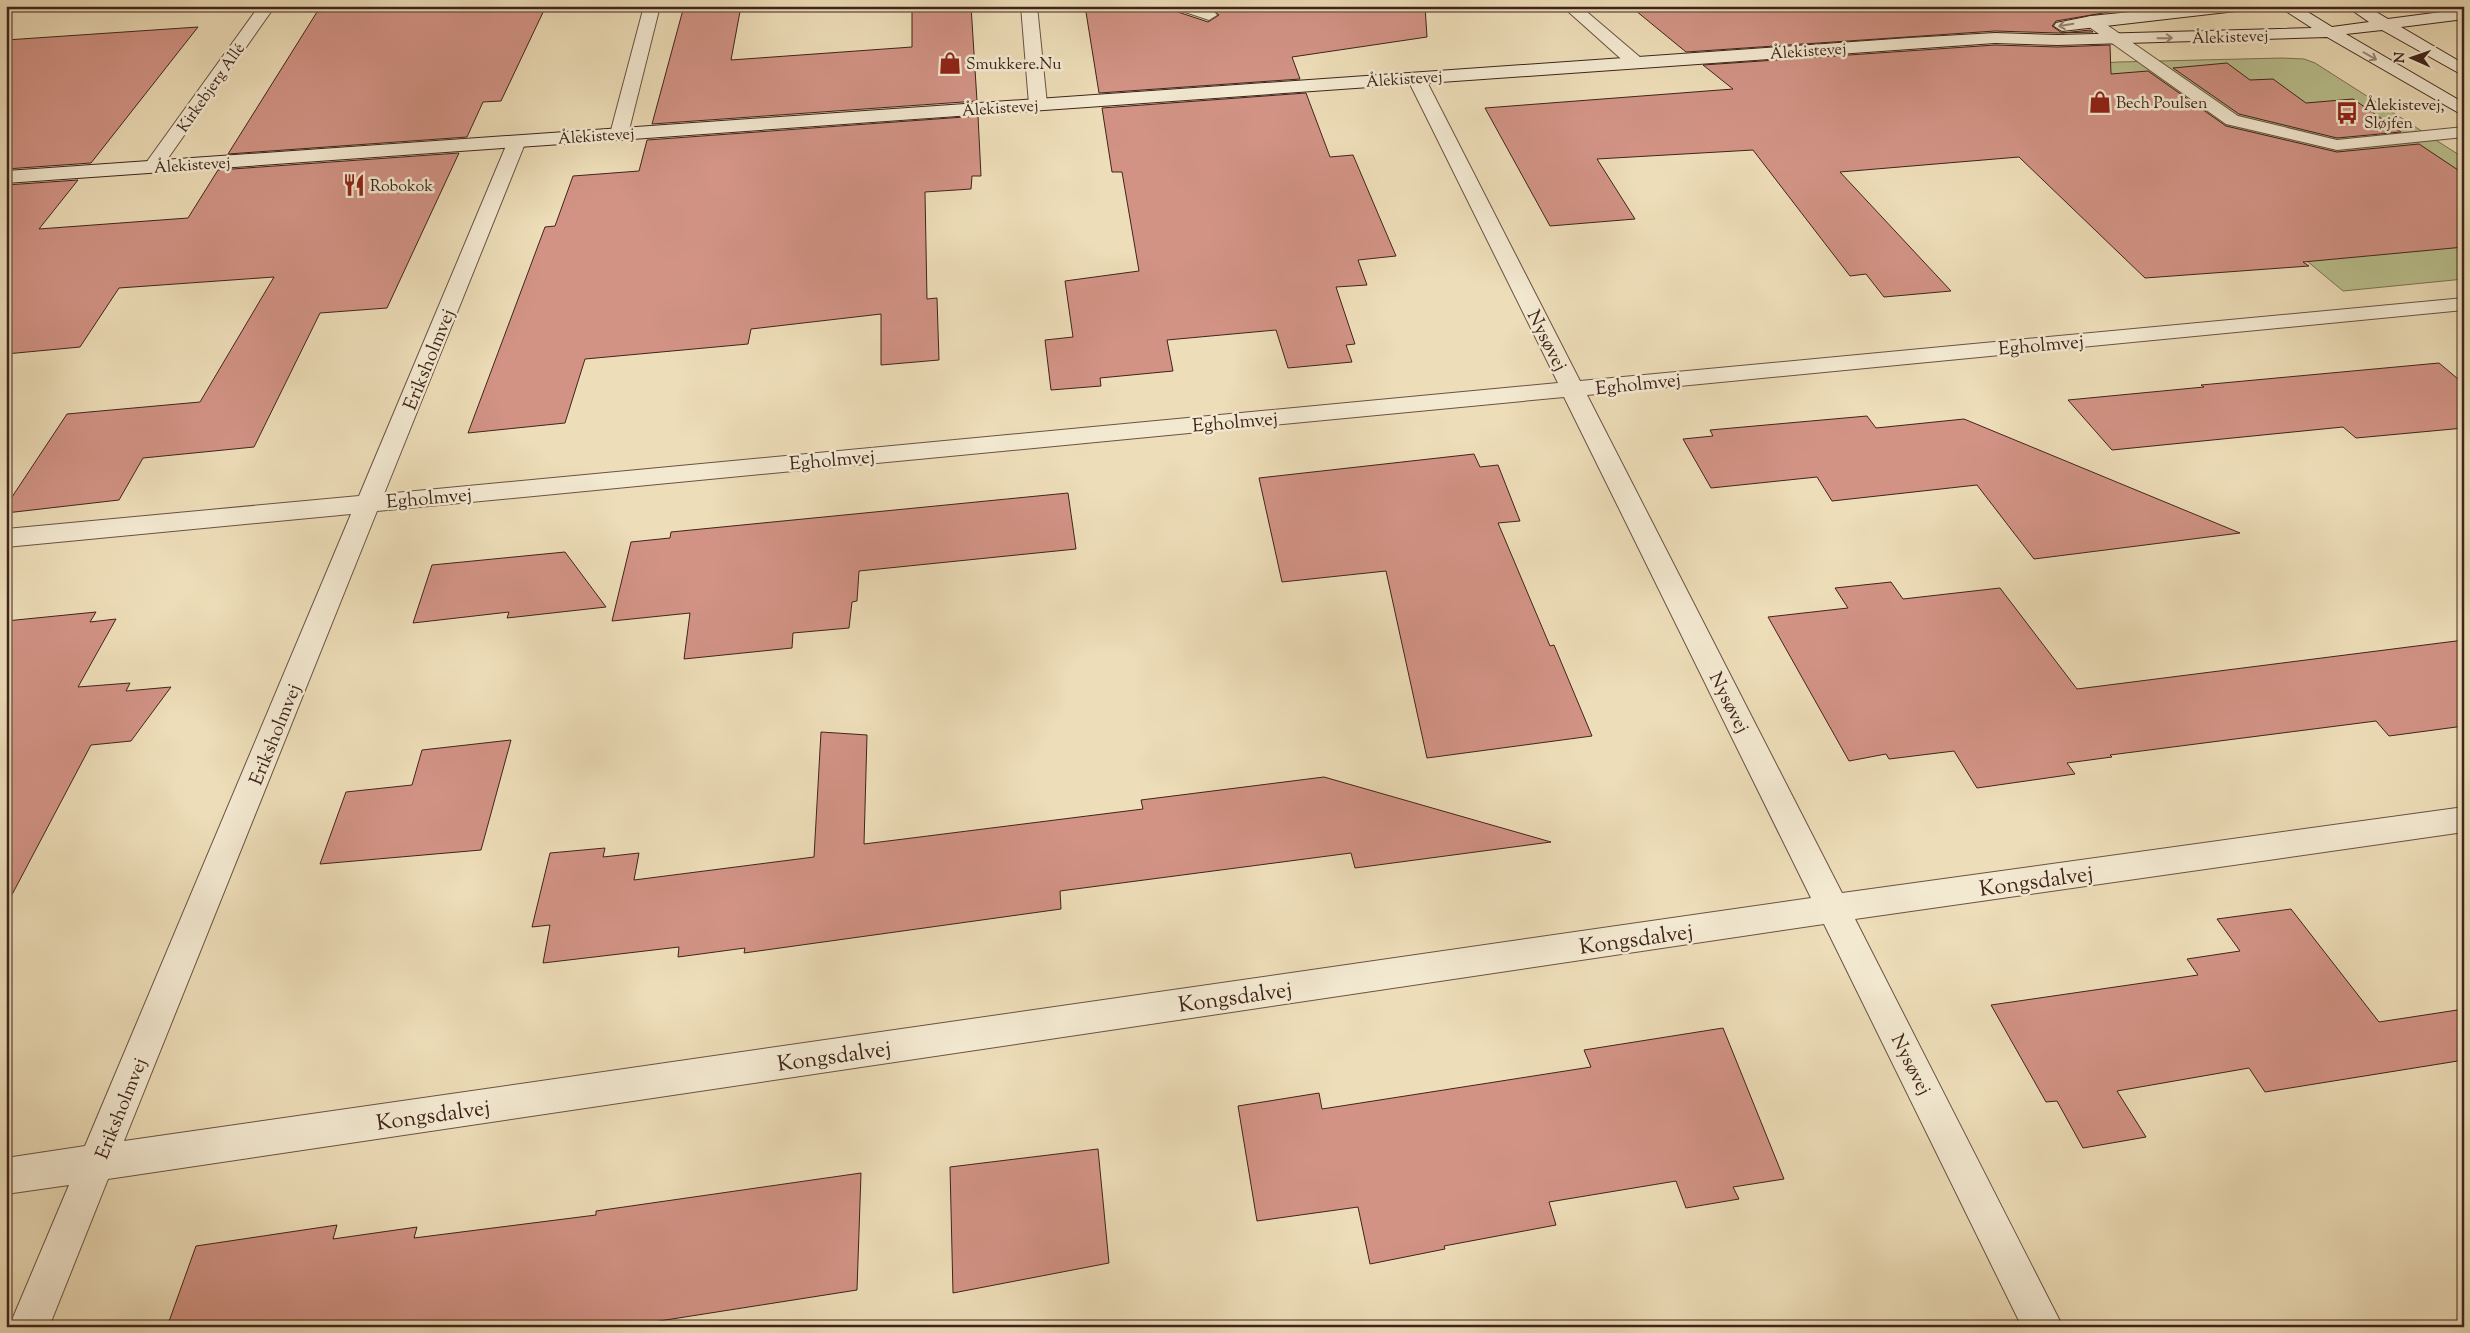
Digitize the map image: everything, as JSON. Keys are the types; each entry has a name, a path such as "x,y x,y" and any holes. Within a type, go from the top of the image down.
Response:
{"street":[{"name":"Kirkebjerg Allé","path":"152,166 267,6"},
{"path":"620,134 652,6"},
{"path":"1029,6 1038,104"},
{"path":"1182,6 1208,15"},
{"path":"1570,6 1635,62"},
{"name":"Ålekistevej","path":"1995,38 2091,21 2236,6"},
{"path":"2286,6 2464,111"},
{"path":"2354,6 2464,71"},
{"name":"Ålekistevej","path":"6,177 1995,38 2116,39 2328,32 2464,14"},
{"path":"2091,21 2232,120 2337,145 2464,132"},
{"name":"Nysøvej","path":"1416,78 2043,1327"},
{"name":"Eriksholmvej","path":"29,1327 517,141"},
{"name":"Egholmvej","path":"6,538 2464,304"},
{"name":"Kongsdalvej","path":"6,1176 2464,819"}],"green space":[{"path":"2304,59 2315,63 2464,158 2464,279 2343,291 2210,180 1936,75 2118,62"}],"building":[{"path":"362,6 546,6 501,101 483,102 467,137 228,154 317,12 361,9"},
{"path":"684,6 741,6 731,60 912,47 912,6 971,6 977,101 652,124"},
{"path":"1085,6 1172,6 1175,11 1208,22 1219,15 1208,6 1425,6 1427,37 1292,57 1300,79 1099,93"},
{"path":"1630,6 2109,6 2109,12 2056,21 2052,26 2062,33 1995,31 1686,52"},
{"path":"198,27 91,163 6,169 6,40"},
{"path":"2090,30 2093,32 2063,33"},
{"path":"1995,45 2058,47 2110,45 2111,74 2148,71 2226,126 2337,152 2419,144 2464,174 2464,247 2303,262 2309,266 2145,278 2019,157 1840,172 1951,291 1884,297 1866,274 1850,276 1753,150 1597,159 1635,219 1550,226 1485,108 1733,89 1703,65"},
{"path":"2227,63 2250,80 2273,79 2306,103 2353,99 2401,132 2337,138 2239,114 2173,68"},
{"path":"1306,93 1330,157 1353,155 1396,256 1358,260 1367,285 1336,287 1355,344 1346,345 1352,362 1288,368 1276,330 1167,340 1173,371 1100,378 1101,386 1051,390 1045,340 1073,337 1065,281 1139,271 1122,172 1112,172 1102,108"},
{"path":"978,116 981,176 972,176 971,189 925,192 927,299 937,298 939,360 881,365 881,314 751,329 748,344 585,359 565,423 468,433 545,227 555,226 573,176 639,171 647,140"},
{"path":"459,153 387,308 320,313 254,447 143,458 119,500 6,513 6,506 67,414 200,402 274,277 119,288 80,347 6,354 6,185 78,180 39,229 188,218 218,170"},
{"path":"2439,363 2464,384 2464,428 2356,438 2343,427 2112,450 2068,400 2204,387 2201,385"},
{"path":"1867,416 1876,428 1964,419 2240,533 2034,559 1977,485 1832,501 1817,477 1711,488 1683,439 1713,436 1710,430"},
{"path":"1474,454 1480,467 1498,465 1520,521 1498,523 1550,646 1554,645 1592,736 1427,758 1386,571 1282,582 1259,478"},
{"path":"1068,493 1076,549 859,571 857,601 852,602 849,628 793,633 792,648 684,659 690,613 612,621 631,542 670,538 671,532"},
{"path":"565,552 606,607 507,618 509,612 413,623 432,565"},
{"path":"1891,582 1903,599 2000,588 2077,689 2464,640 2464,726 2389,736 2376,721 2110,755 2112,757 2067,763 2075,774 1977,788 1954,751 1889,759 1886,754 1849,761 1768,617 1848,608 1835,588"},
{"path":"96,612 90,622 116,619 78,687 130,683 126,691 171,687 131,741 91,745 6,906 6,621"},
{"path":"821,732 867,735 864,844 1143,809 1141,800 1324,777 1551,842 1355,868 1351,853 1060,891 1061,909 744,953 745,948 678,957 679,947 543,963 550,925 532,927 550,853 605,848 603,857 639,853 634,880 814,857"},
{"path":"511,740 481,850 320,864 346,792 412,785 422,750"},
{"path":"2291,909 2379,1022 2464,1009 2464,1060 2265,1092 2249,1068 2117,1091 2146,1137 2083,1148 2057,1101 2046,1102 1991,1005 2198,975 2187,959 2240,951 2217,919"},
{"path":"1723,1028 1784,1179 1733,1187 1739,1199 1686,1208 1676,1181 1549,1202 1556,1225 1444,1246 1445,1249 1370,1264 1358,1207 1257,1221 1238,1106 1319,1093 1322,1109 1591,1067 1584,1050"},
{"path":"1098,1149 1109,1263 953,1293 950,1167"},
{"path":"861,1173 857,1290 621,1327 167,1327 196,1246 337,1225 333,1239 417,1227 414,1238 596,1215 596,1211"}],"place":[{"name":"Smukkere.Nu","path":"950,63"},
{"name":"Bech Poulsen","path":"2100,102"},
{"name":"Ålekistevej, Sløjfen","path":"2347,113"},
{"name":"Robokok","path":"354,185"}]}
